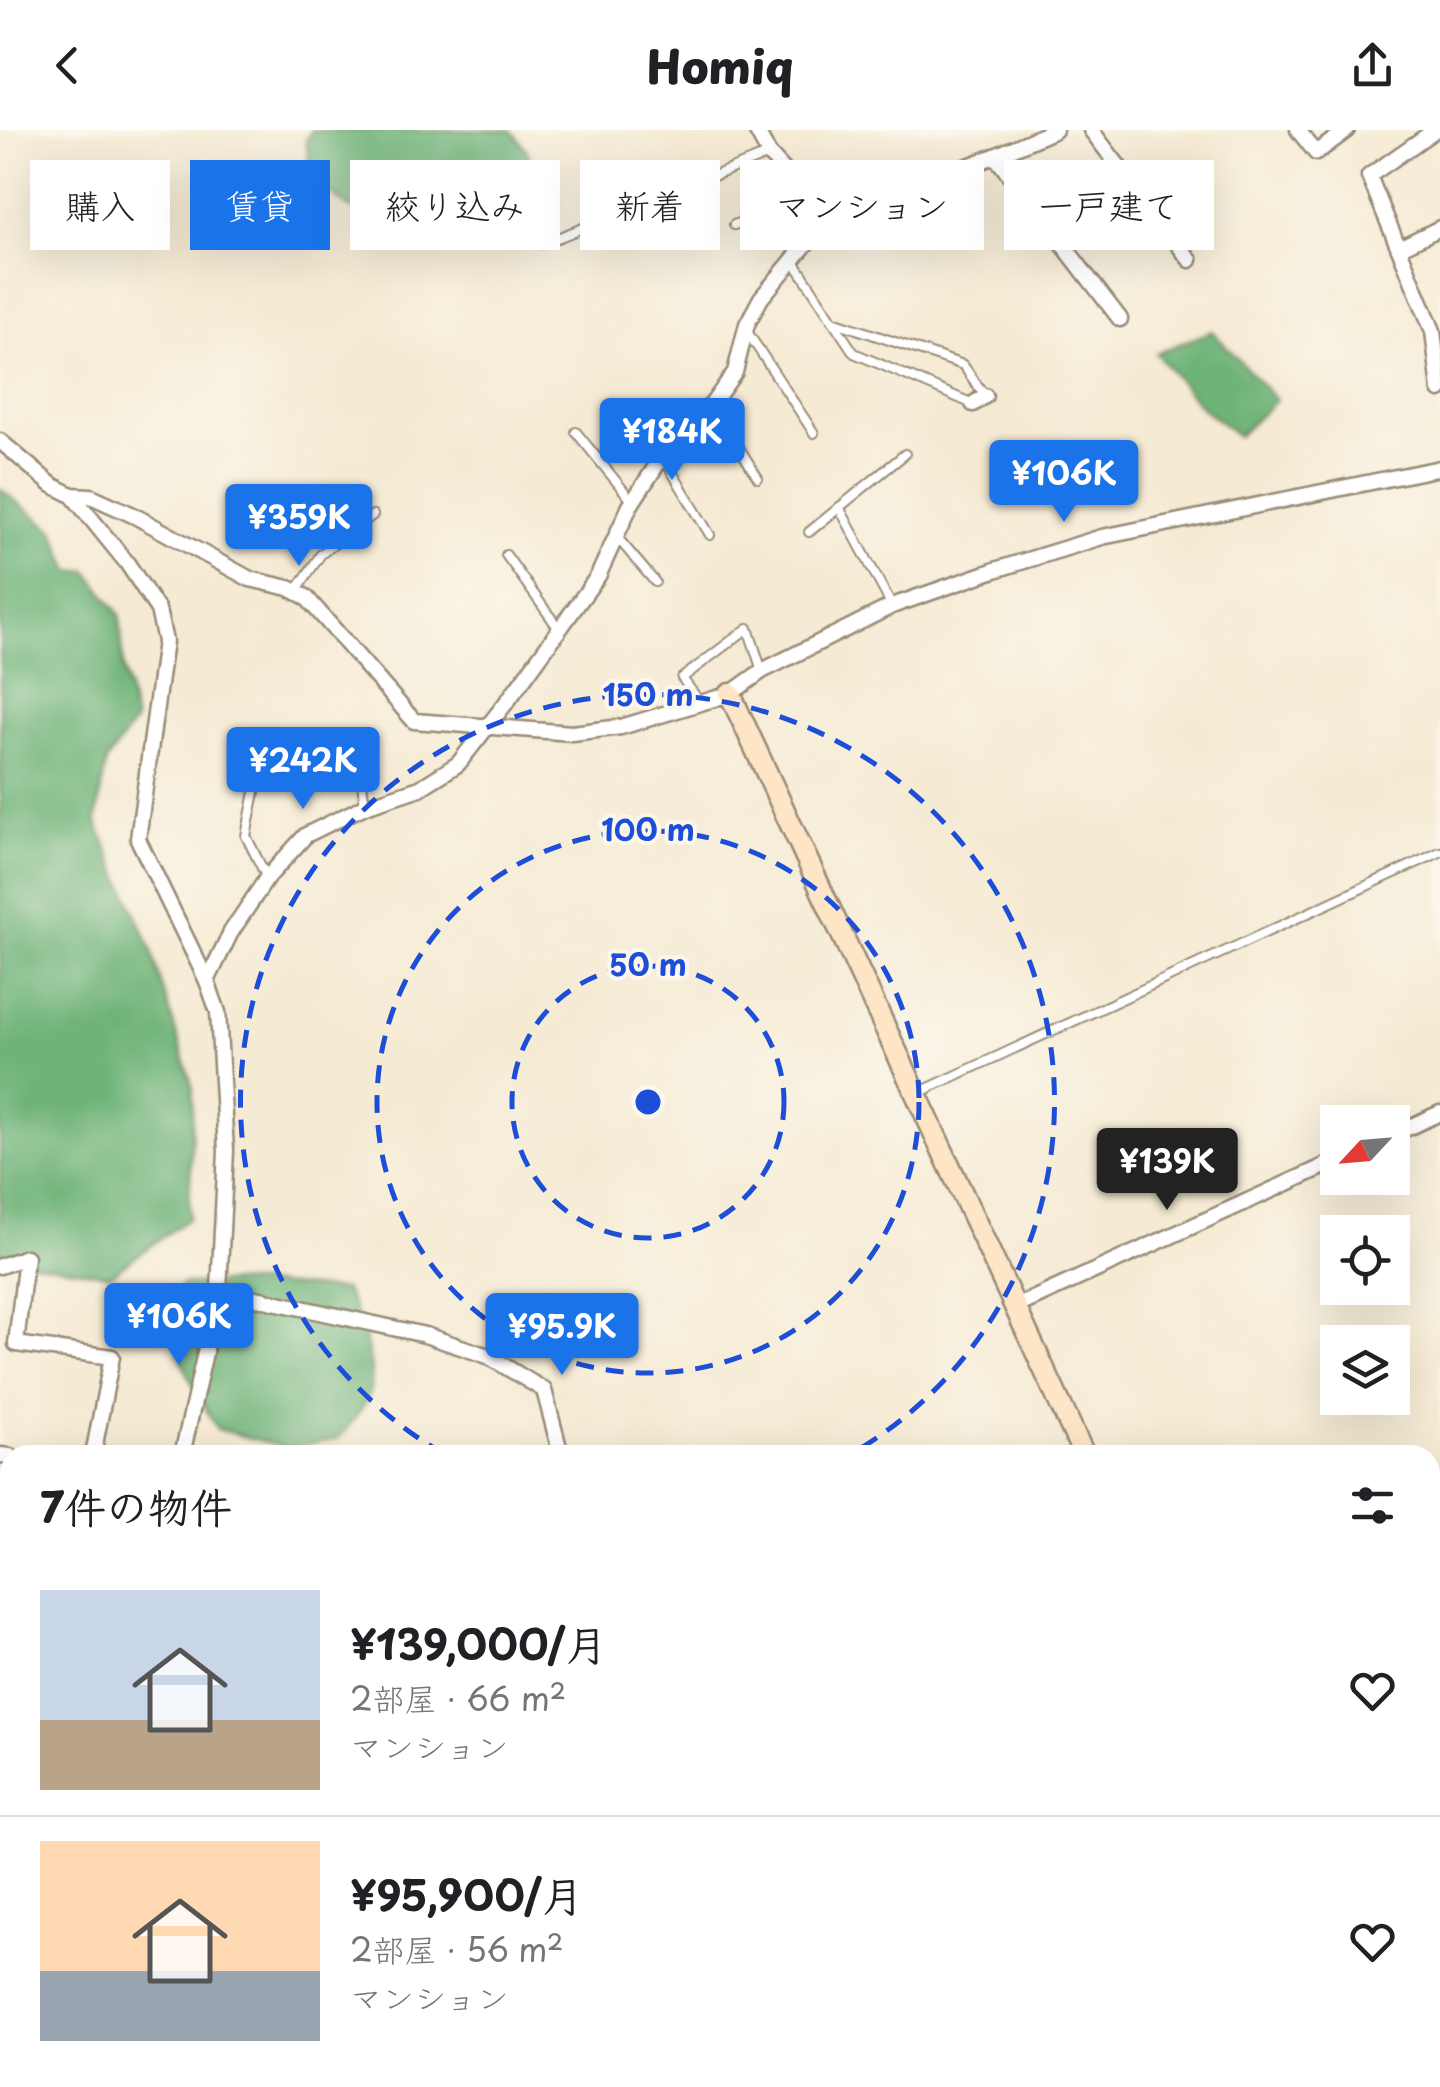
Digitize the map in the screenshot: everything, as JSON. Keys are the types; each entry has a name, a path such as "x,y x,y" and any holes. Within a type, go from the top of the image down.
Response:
{"street":[{"path":"756,130 774,160"},
{"path":"984,160 1056,130"},
{"path":"1090,130 1190,260"},
{"path":"1298,130 1316,153 1348,130"},
{"path":"1436,130 1368,176 1436,330 1440,390"},
{"path":"995,156 1120,319"},
{"path":"1398,248 1440,228"},
{"path":"207,981 232,932 267,878 306,835 365,806 420,788 458,764 598,576 633,502 671,444 712,404 735,372 746,330 761,298 801,250"},
{"path":"0,441 52,485 133,515 250,578 306,596 414,721 572,733 621,726 730,694 762,672 892,606 1102,536 1440,468"},
{"path":"72,495 127,563 158,610 165,641 138,839 207,981 218,1012 226,1151 219,1290 184,1445"},
{"path":"730,694 1079,1445"},
{"path":"1410,1127 1440,1113"},
{"path":"1016,1306 1320,1168"},
{"path":"0,1266 26,1257 16,1344 112,1357 95,1445"},
{"path":"219,1290 425,1335 488,1356 544,1390 558,1445"}],"lane":[{"path":"560,237 769,154"},
{"path":"734,225 740,222"},
{"path":"793,260 854,353 979,400 963,364 833,320"},
{"path":"746,330 814,432"},
{"path":"712,404 758,478"},
{"path":"576,432 633,502"},
{"path":"808,532 905,454"},
{"path":"663,457 710,535"},
{"path":"839,507 892,606"},
{"path":"296,592 321,554 373,515"},
{"path":"616,536 655,582"},
{"path":"506,555 560,629"},
{"path":"700,702 682,678 748,628 762,672"},
{"path":"267,878 246,836 262,758 360,768 365,806"},
{"path":"916,1094 1440,852"}],"green space":[{"path":"311,130 511,130 531,160 350,160 350,208 330,193 330,160 309,160 306,141"},
{"path":"1212,331 1276,400 1238,436 1200,406 1156,353"},
{"path":"0,489 54,530 70,572 87,570 120,615 123,667 135,721 106,762 96,821 150,946 193,1089 189,1218 110,1275 0,1257"},
{"path":"235,1282 345,1290 370,1359 371,1387 358,1414 338,1439 276,1445 217,1429 176,1340 174,1321 182,1284"}]}
